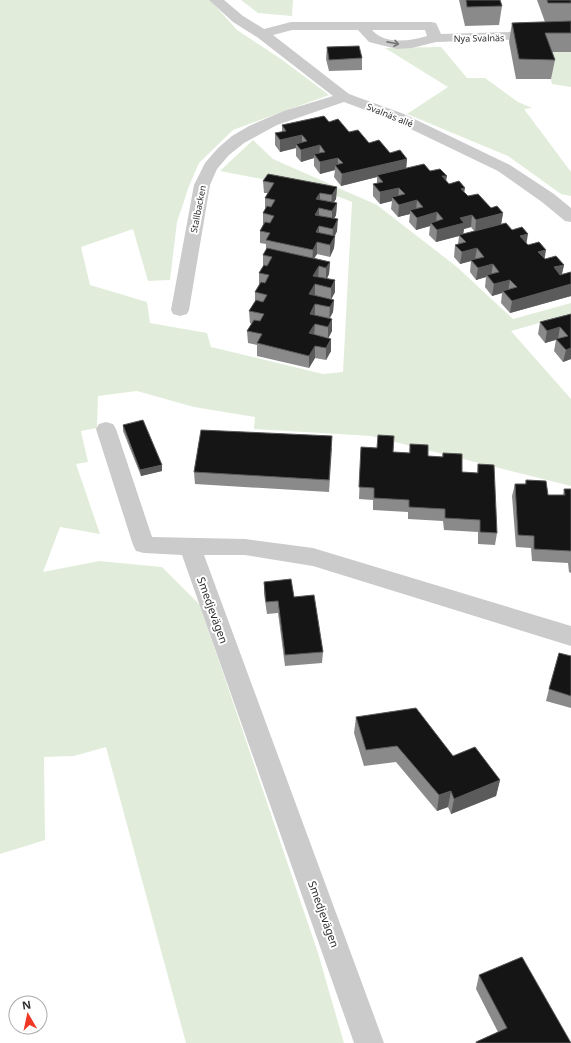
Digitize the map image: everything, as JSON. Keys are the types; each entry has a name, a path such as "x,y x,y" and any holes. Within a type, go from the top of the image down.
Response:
{"street":[{"name":"Svalnäs allé","path":"216,0 238,19 262,34 344,97 398,117 442,136 504,168 548,198 571,217"},
{"name":"Nya Svalnäs","path":"361,25 372,39 398,45 421,43 436,38 571,34"},
{"path":"262,34 290,26 431,26 436,38"},
{"name":"Stallbacken","path":"180,310 202,185 210,167 224,150 245,133 277,120 344,97"},
{"path":"106,429 144,545 245,547 313,557 571,636"},
{"name":"Smedjevägen","path":"190,546 369,1043"}],"green space":[{"path":"0,0 210,0 237,30 281,59 329,95 233,130 199,163 189,186 177,222 170,280 148,281 133,229 81,247 90,285 147,302 150,323 207,333 211,347 323,374 343,372 352,202 324,191 220,171 253,140 273,159 377,205 457,267 513,319 571,303 571,314 511,331 571,399 571,486 371,436 254,429 255,417 194,407 137,391 98,396 97,428 81,431 88,462 76,464 100,534 60,527 43,572 99,561 162,567 200,605 318,953 344,1043 186,1043 106,747 74,756 44,757 45,840 0,854"},
{"path":"241,0 293,0 292,16 258,13"},
{"path":"441,47 467,78 485,78 518,102 532,108 524,109 571,172 571,196 561,194 508,156 407,114 448,87 385,48"},
{"path":"571,51 571,87 552,84 544,52"}],"building":[{"path":"466,0 500,0 502,6 467,7"},
{"path":"547,0 571,0 571,3 548,3"},
{"path":"571,21 571,33 545,33 555,60 519,59 512,23"},
{"path":"359,46 362,58 329,60 327,47"},
{"path":"324,116 329,122 338,119 349,132 358,130 369,143 379,140 390,153 400,150 407,159 342,174 335,165 343,163 338,158 320,162 314,154 325,152 320,145 301,150 296,144 307,141 302,135 280,140 275,133 286,131 282,125"},
{"path":"424,164 430,171 440,169 447,176 442,176 449,184 459,181 465,188 461,189 468,196 478,194 491,208 497,206 503,213 476,220 472,215 460,218 464,223 437,230 431,223 443,219 437,212 417,218 410,210 423,207 417,200 399,205 392,197 405,194 399,188 380,192 373,184 383,182 377,175"},
{"path":"268,174 337,187 332,195 320,193 316,199 337,203 332,211 319,208 315,215 338,219 333,229 319,226 316,232 335,236 330,245 317,242 313,250 266,240 270,233 260,231 265,222 270,223 274,216 263,213 267,206 271,207 275,200 265,198 274,183 263,181"},
{"path":"506,223 512,230 522,227 528,234 520,236 528,245 539,242 546,250 538,252 545,259 556,256 564,265 554,267 560,275 571,272 571,284 512,301 503,291 517,287 510,280 494,284 487,275 499,272 493,264 478,268 471,260 484,257 477,248 462,252 455,245 466,242 459,235"},
{"path":"267,248 330,262 326,268 319,266 313,276 335,280 331,288 315,284 309,294 334,300 330,307 315,304 310,314 332,319 328,327 315,324 309,333 331,339 326,348 315,346 309,356 257,343 262,334 247,331 254,320 260,321 264,314 249,311 256,300 263,302 267,295 255,292 261,282 265,283 269,275 259,273 264,265 267,266 272,257 263,255"},
{"path":"571,314 571,348 566,350 556,339 568,336 560,327 547,331 540,322"},
{"path":"143,420 162,465 140,470 123,425"},
{"path":"201,430 332,436 329,480 194,472"},
{"path":"378,435 394,436 393,452 410,453 410,444 428,445 428,456 443,457 443,453 462,454 462,472 478,473 478,464 494,465 497,533 480,532 480,520 445,518 445,509 409,507 409,500 374,498 374,488 359,487 361,447 377,448"},
{"path":"526,480 546,481 548,495 565,495 564,489 571,489 571,551 534,549 534,536 518,535 515,484 526,484"},
{"path":"291,579 294,597 314,595 323,652 285,655 278,601 266,602 264,582"},
{"path":"559,653 571,656 571,696 549,689"},
{"path":"416,708 453,756 475,747 500,780 454,799 451,791 439,795 397,746 366,750 356,717"},
{"path":"522,957 571,1043 476,1042 507,1028 479,975"}]}
